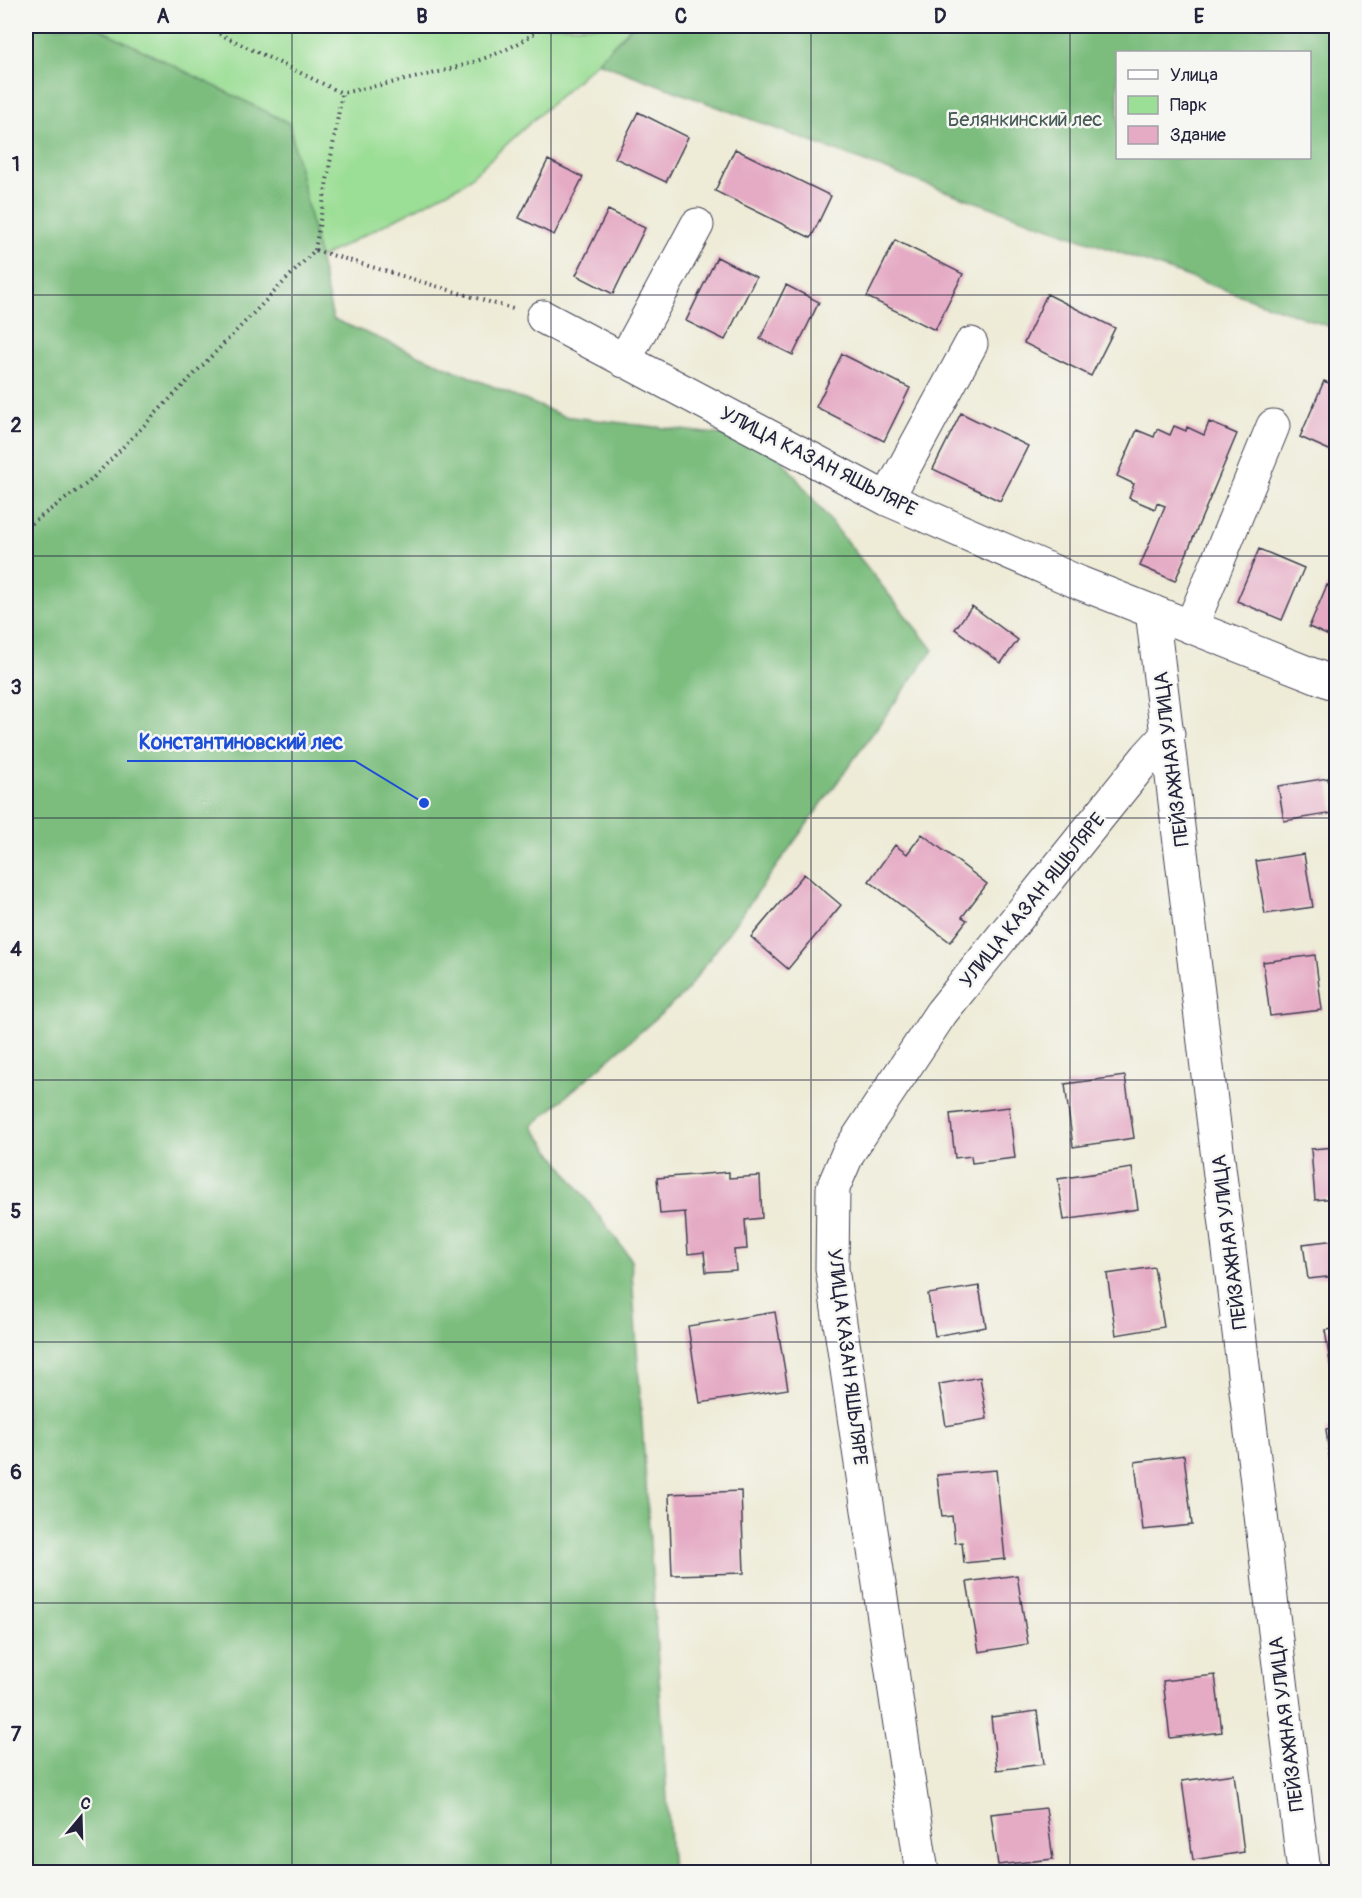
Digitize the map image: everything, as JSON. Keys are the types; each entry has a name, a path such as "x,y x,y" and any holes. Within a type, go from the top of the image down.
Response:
{"street":[{"path":"624,361 697,225"},
{"name":"УЛИЦА КАЗАН ЯШЬЛЯРЕ","path":"543,317 887,499 1080,583 1336,684"},
{"path":"887,499 971,344"},
{"path":"1191,627 1273,426"},
{"name":"ПЕЙЗАЖНАЯ УЛИЦА","path":"1152,611 1304,1872"},
{"name":"УЛИЦА КАЗАН ЯШЬЛЯРЕ","path":"922,1872 832,1269 832,1188 848,1153 941,1013 1146,757 1168,734"}],"path":[{"path":"203,26 342,93 448,70 528,40 543,26"},
{"path":"26,527 89,483 315,250 342,93"},
{"path":"315,250 543,317"}],"green space":[{"path":"26,26 632,26 597,62 463,184 26,410"},
{"path":"26,26 94,26 289,123 333,319 563,416 766,440 933,650 684,994 532,1126 631,1259 672,1872 26,1872"},
{"name":"Белянкинский лес","path":"632,26 1336,26 1336,329 911,179 597,62"}],"building":[{"path":"638,112 688,137 666,182 615,158"},
{"path":"735,149 831,196 811,238 715,191"},
{"path":"548,160 583,177 554,235 519,218"},
{"path":"608,210 645,228 613,294 576,275"},
{"path":"895,240 963,274 935,330 867,297"},
{"path":"717,257 756,277 725,340 686,321"},
{"path":"786,285 819,302 793,355 760,339"},
{"path":"1047,294 1115,328 1091,376 1024,343"},
{"path":"842,354 910,388 884,441 816,407"},
{"path":"1324,381 1336,386 1336,453 1300,437"},
{"path":"961,413 1028,446 1000,501 933,469"},
{"path":"1209,422 1237,434 1175,581 1140,566 1165,506 1157,503 1155,509 1129,498 1134,484 1117,476 1137,430 1154,437 1157,429 1170,435 1174,426 1186,431 1187,427 1204,435"},
{"path":"1259,549 1304,568 1282,620 1237,601"},
{"path":"1327,585 1336,589 1336,639 1309,627"},
{"path":"972,606 1018,640 1001,663 955,629"},
{"path":"1328,778 1334,813 1284,821 1278,786"},
{"path":"922,834 987,884 962,917 967,920 950,942 869,881 895,845 907,854"},
{"path":"1304,854 1313,907 1265,914 1256,861"},
{"path":"804,874 841,905 788,969 751,937"},
{"path":"1315,955 1322,1010 1270,1016 1263,962"},
{"path":"1125,1076 1134,1138 1073,1147 1065,1084"},
{"path":"1009,1107 1015,1158 972,1163 971,1156 955,1158 950,1114"},
{"path":"1336,1147 1336,1198 1315,1200 1311,1149"},
{"path":"1132,1168 1138,1209 1064,1220 1058,1179"},
{"path":"729,1172 729,1178 760,1176 762,1218 745,1220 747,1249 734,1250 736,1270 706,1272 704,1252 688,1254 685,1212 660,1214 657,1178"},
{"path":"1336,1240 1336,1276 1308,1279 1303,1244"},
{"path":"1154,1267 1164,1327 1116,1335 1107,1274"},
{"path":"979,1286 986,1327 935,1336 928,1294"},
{"path":"775,1312 788,1389 700,1403 688,1326"},
{"path":"1336,1329 1336,1380 1333,1381 1325,1330"},
{"path":"980,1377 987,1419 946,1426 939,1384"},
{"path":"1336,1427 1336,1477 1332,1478 1326,1429"},
{"path":"1184,1455 1192,1525 1143,1530 1135,1462"},
{"path":"996,1470 1005,1559 964,1563 962,1542 955,1543 952,1516 942,1517 937,1475"},
{"path":"741,1491 744,1573 672,1575 669,1494"},
{"path":"1017,1575 1028,1644 979,1652 967,1582"},
{"path":"1215,1675 1222,1732 1170,1738 1163,1681"},
{"path":"1037,1711 1044,1764 997,1770 991,1717"},
{"path":"1234,1774 1244,1852 1193,1860 1182,1781"},
{"path":"1046,1808 1053,1859 998,1865 991,1814"}],"place":[{"name":"Константиновский лес","path":"424,803"}]}
